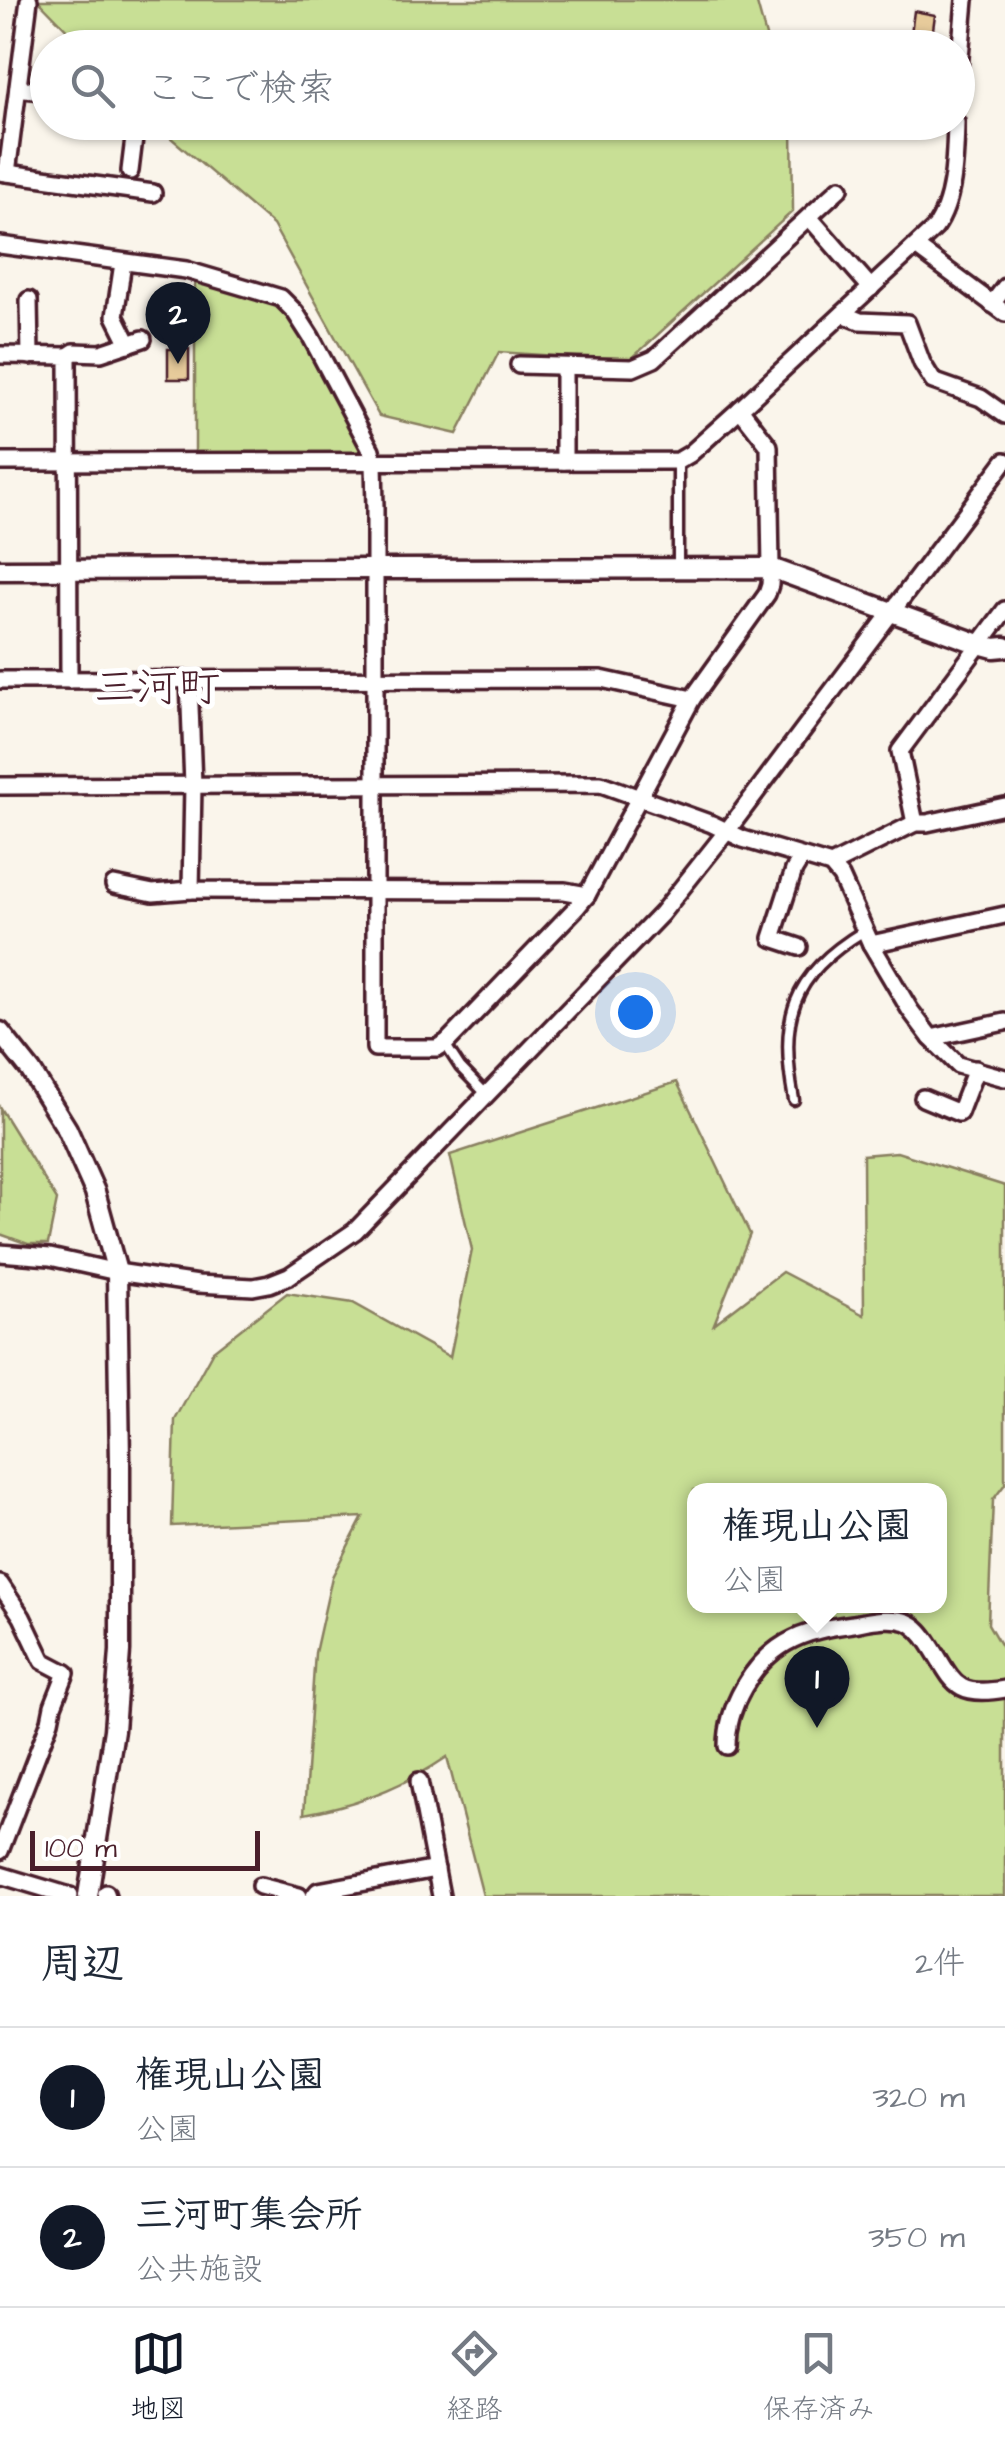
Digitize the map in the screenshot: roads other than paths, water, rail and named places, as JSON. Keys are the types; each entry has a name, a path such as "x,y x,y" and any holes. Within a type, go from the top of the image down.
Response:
{"street":[{"path":"29,0 4,172 153,192"},
{"path":"962,30 965,0"},
{"path":"18,88 30,90"},
{"path":"130,170 134,140"},
{"path":"0,462 678,461 740,409 935,228 944,211 955,140"},
{"path":"519,365 633,368 654,359 840,188"},
{"path":"809,216 871,288"},
{"path":"0,245 186,270 281,298 311,337 371,450 375,1048 438,1048 444,1044 577,908 692,699 761,603 770,585 771,568 769,446 740,409"},
{"path":"916,246 998,308 1005,287"},
{"path":"0,356 101,353 136,341 115,316 123,263"},
{"path":"29,300 30,356"},
{"path":"842,314 860,321 907,322 933,381 981,398 1005,416"},
{"path":"68,356 69,680"},
{"path":"564,366 564,462"},
{"path":"0,1253 50,1257 198,1284 253,1287 289,1276 355,1231 661,914 1005,462"},
{"path":"0,570 771,568 979,644 1005,647"},
{"path":"915,823 900,751 1005,610"},
{"path":"0,680 601,679 692,699"},
{"path":"190,680 191,890"},
{"path":"0,786 601,784 743,839 830,865 842,877 868,937 931,1038 952,1062 1005,1078"},
{"path":"830,865 915,823 1005,806"},
{"path":"799,947 772,938 802,857"},
{"path":"114,884 153,893 191,890 587,894"},
{"path":"868,937 1005,915"},
{"path":"931,1038 1005,1022"},
{"path":"0,1032 68,1129 94,1192 117,1272 120,1650 100,1895"},
{"path":"923,1098 959,1113 976,1070"},
{"path":"0,1584 22,1617 43,1661 66,1674 0,1851"},
{"path":"728,1746 729,1721 750,1679 776,1650 813,1631 902,1620 916,1627 960,1688 973,1692 1005,1689"},
{"path":"418,1781 440,1896"},
{"path":"314,1896 318,1891 436,1868"},
{"path":"0,1876 70,1896"},
{"path":"260,1886 299,1896"}],"lane":[{"path":"678,461 678,568"},
{"path":"794,1100 788,1066 788,1028 794,1001 824,962 850,940 868,937"},
{"path":"444,1044 486,1094"}],"place":[{"name":"三河町集会所","path":"178,364"},
{"name":"権現山公園","path":"817,1728"}],"district":[{"name":"三河町","path":"157,686"}]}
